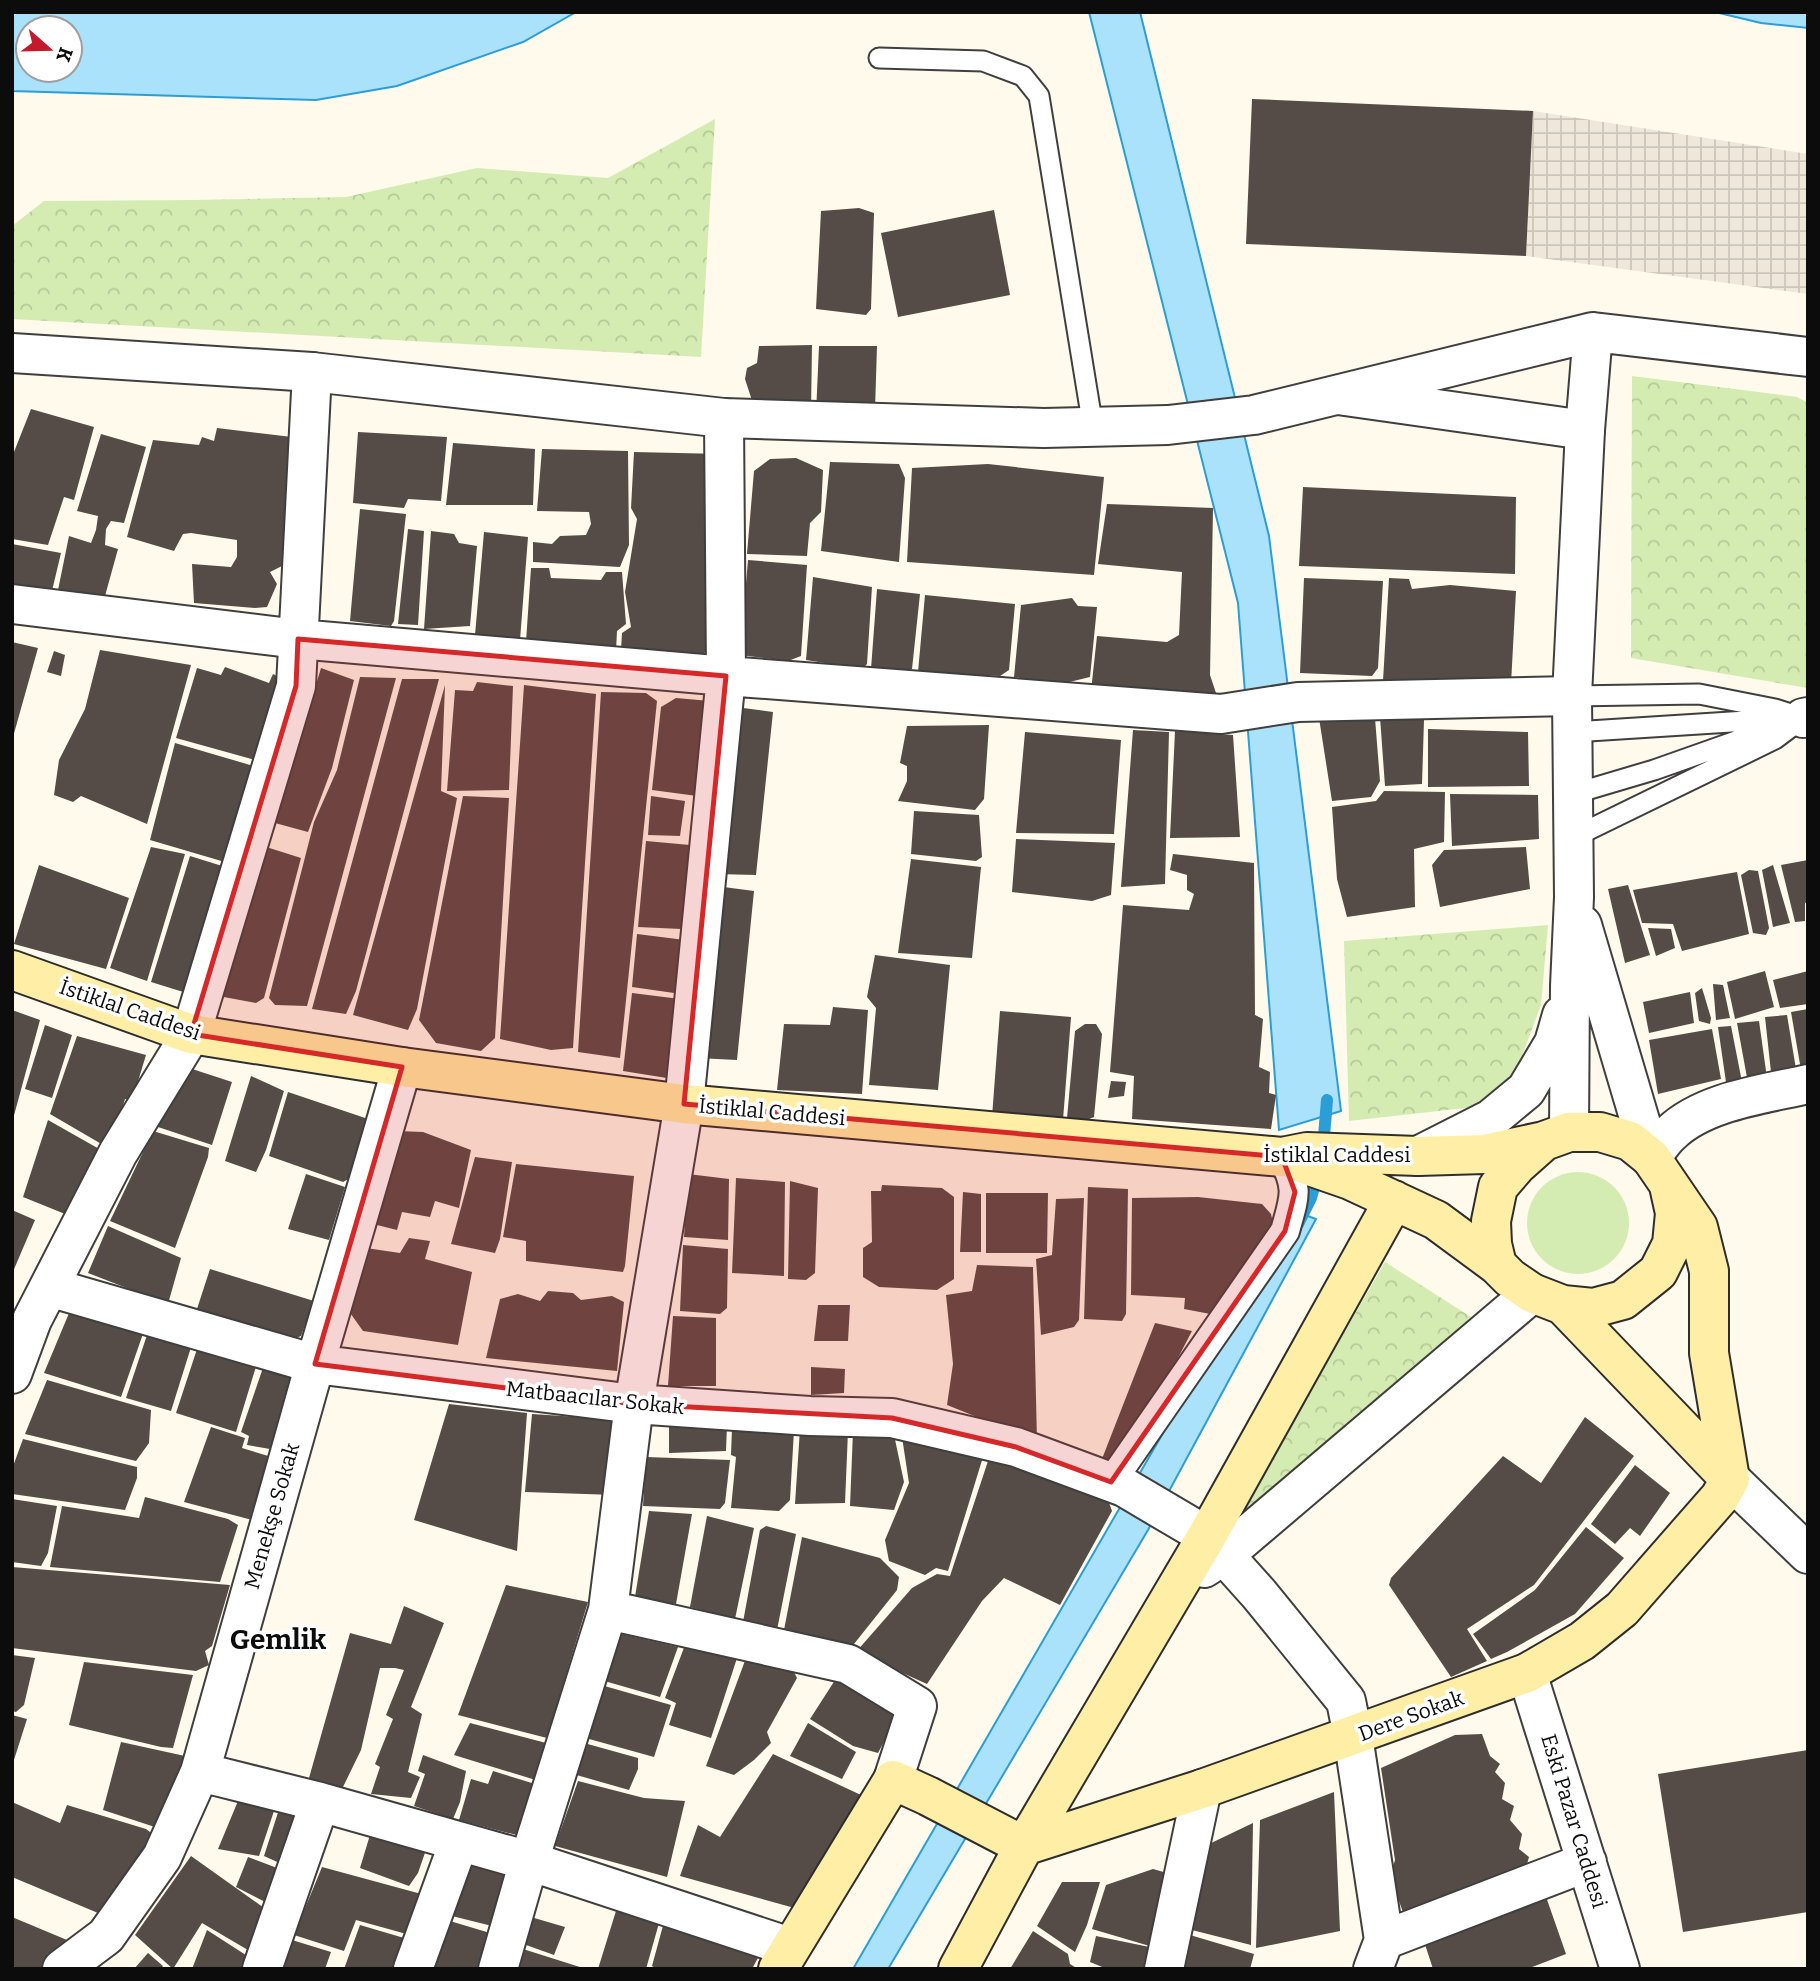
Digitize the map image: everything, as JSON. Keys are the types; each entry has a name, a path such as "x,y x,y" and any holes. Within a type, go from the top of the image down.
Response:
{"main road":[{"name":"İstiklal Caddesi","path":"12,970 191,1034 402,1067 684,1104 1299,1158 1354,1167 1418,1156 1484,1154 1557,1137"},
{"path":"1497,1265 1492,1244 1491,1221 1498,1187 1517,1165 1557,1137 1600,1132 1630,1142 1651,1158 1698,1227 1709,1271 1709,1353 1730,1479"},
{"path":"1547,1299 1593,1308 1623,1300 1658,1272 1672,1244 1675,1213 1668,1184 1651,1158"},
{"path":"1354,1167 1394,1200 1436,1220 1497,1265 1510,1278 1547,1299 1730,1479"},
{"path":"958,1969 1024,1846 1178,1585 1216,1546 1394,1200"},
{"name":"Dere Sokak","path":"1024,1846 1202,1789 1527,1674 1581,1641 1622,1609 1720,1497 1730,1479"},
{"path":"784,1958 893,1780 1024,1846"}],"street":[{"path":"12,353 312,372 724,418 1044,428 1168,425 1254,415 1593,332 1808,357"},
{"path":"1557,1137 1570,986 1574,897 1572,714 1585,430 1593,332"},
{"path":"12,1374 32,1320 118,1153 191,1034 296,686 312,372"},
{"path":"1338,395 1585,430"},
{"path":"498,1969 608,1610 634,1404 684,1104 726,676 724,418"},
{"path":"12,604 298,639 726,676 1221,714 1298,702 1572,714"},
{"path":"1574,897 1651,1158"},
{"path":"1418,1156 1491,1119 1526,1090 1554,1043 1570,986"},
{"name":"Menekşe Sokak","path":"62,1969 106,1936 162,1857 200,1772 402,1067"},
{"path":"1651,1158 1671,1132 1702,1111 1808,1084"},
{"path":"1139,1497 1285,1231 1295,1192 1292,1174 1299,1158"},
{"name":"Matbaacılar Sokak","path":"49,1287 315,1364 634,1404 810,1416 891,1418 1016,1447 1139,1497 1216,1546 1259,1594 1346,1701 1353,1736 1378,1954"},
{"path":"1216,1546 1547,1299"},
{"path":"1730,1479 1808,1554"},
{"path":"608,1610 848,1664 917,1706 893,1780"},
{"name":"Eski Pazar Caddesi","path":"1527,1674 1620,1969"},
{"path":"200,1772 320,1802 529,1861 784,1958"},
{"path":"1164,1969 1202,1789"},
{"path":"262,1969 320,1802"},
{"path":"413,1969 459,1842"},
{"path":"1378,1954 1587,1862"}],"lane":[{"path":"879,58 982,61 1023,76 1039,96 1093,427"},
{"path":"1572,714 1699,694 1806,717"},
{"path":"1572,714 1806,717"},
{"path":"1573,794 1654,770 1806,717"},
{"path":"1574,837 1776,739 1806,717"}],"highlighted area":[{"path":"298,639 726,676 684,1104 1282,1157 1295,1192 1285,1231 1111,1482 1016,1447 892,1418 634,1404 315,1364 402,1067 191,1034 296,686"}],"green space":[{"path":"715,119 701,357 12,319 12,226 44,201 346,197 477,168 608,178"},
{"path":"1632,376 1797,397 1808,403 1808,688 1631,658"},
{"path":"1548,925 1541,1005 1513,1080 1483,1106 1349,1121 1344,941"},
{"path":"1578,1172 1597,1176 1614,1187 1625,1204 1629,1223 1625,1242 1614,1259 1597,1270 1578,1274 1559,1270 1542,1259 1531,1242 1527,1223 1531,1204 1542,1187 1559,1176"},
{"path":"1385,1262 1471,1317 1248,1529 1235,1521"}],"shaded area":[{"path":"1533,111 1808,154 1808,294 1526,256"}],"water":[{"path":"12,12 576,12 523,42 397,86 316,100 12,91"},
{"path":"1089,12 1140,12 1269,536 1341,1111 1279,1130 1238,603"},
{"path":"1715,12 1808,12 1808,28 1761,23"},
{"path":"1292,1210 1316,1219 1148,1530 888,1969 853,1969"}],"building":[{"path":"1252,99 1533,111 1526,256 1246,244"},
{"path":"859,208 874,213 871,309 866,315 816,309 821,211"},
{"path":"994,210 1010,295 898,317 881,233"},
{"path":"812,345 811,412 756,413 745,379 747,368 757,363 759,346"},
{"path":"819,346 877,346 875,410 816,414"},
{"path":"31,409 94,427 74,500 64,497 48,545 12,539 12,457"},
{"path":"217,428 292,437 282,566 270,572 277,584 267,607 194,603 192,564 231,567 237,557 237,540 183,534 174,551 127,537 153,440 199,445 202,437 214,441"},
{"path":"358,432 447,437 441,501 408,499 404,508 353,503"},
{"path":"101,434 146,447 124,523 111,521 106,529 105,545 118,549 105,596 87,598 58,590 69,536 91,543 96,530 98,516 77,511"},
{"path":"453,443 535,449 533,505 446,505"},
{"path":"542,449 628,451 629,545 620,567 533,562 533,542 552,544 560,536 586,535 591,524 589,512 537,511"},
{"path":"634,452 722,454 708,651 698,656 621,650 622,633 631,627 625,592 637,519 631,508"},
{"path":"796,458 823,470 821,512 810,523 807,556 747,554 754,471 770,459"},
{"path":"830,462 899,464 905,478 899,562 821,551"},
{"path":"988,464 1104,477 1094,575 907,562 912,468"},
{"path":"1303,487 1516,497 1515,574 1299,566"},
{"path":"1107,504 1213,508 1210,675 1219,702 1090,700 1097,636 1167,642 1179,635 1182,572 1098,564"},
{"path":"360,509 406,514 394,621 391,626 350,621"},
{"path":"408,529 424,531 418,625 398,624"},
{"path":"431,531 454,534 459,543 477,546 470,626 424,629"},
{"path":"484,532 528,537 520,640 475,635"},
{"path":"12,544 61,553 51,595 12,587"},
{"path":"748,560 807,565 801,656 788,661 740,655"},
{"path":"531,568 549,568 551,578 601,580 606,572 622,572 626,624 617,631 616,651 526,642"},
{"path":"813,577 872,587 867,664 862,669 806,660"},
{"path":"1304,578 1383,581 1378,668 1372,676 1300,673"},
{"path":"1389,578 1409,579 1412,589 1450,585 1516,591 1511,684 1383,681"},
{"path":"877,589 920,594 912,669 871,669"},
{"path":"925,595 1015,604 1009,670 1000,676 918,672"},
{"path":"1072,598 1078,606 1097,607 1090,677 1057,685 1014,677 1021,605"},
{"path":"12,642 38,648 13,737 12,737"},
{"path":"100,650 191,665 147,824 81,796 73,802 54,795 59,760 85,709"},
{"path":"54,651 65,655 61,676 47,672"},
{"path":"225,667 269,683 273,674 281,678 259,761 176,738 197,668 221,675"},
{"path":"321,668 354,680 332,768 308,832 275,823"},
{"path":"360,677 396,678 307,1006 275,1005 269,998 314,822 337,770"},
{"path":"402,679 439,679 356,991 346,1014 312,1009"},
{"path":"477,682 513,686 509,790 447,791 455,690 473,691"},
{"path":"445,685 441,791 457,798 417,1009 408,1030 353,1015"},
{"path":"524,685 596,694 573,1048 551,1050 500,1039"},
{"path":"601,692 646,693 657,701 620,1058 578,1052"},
{"path":"676,698 710,701 697,796 652,790 661,707"},
{"path":"736,707 773,712 756,875 716,874"},
{"path":"1380,717 1424,720 1422,784 1385,786"},
{"path":"1319,718 1375,718 1380,781 1371,797 1332,801"},
{"path":"989,725 984,799 975,810 898,801 907,781 907,766 900,763 907,726"},
{"path":"1428,729 1528,732 1529,786 1428,787"},
{"path":"1133,730 1169,732 1165,884 1121,887"},
{"path":"1175,731 1233,735 1240,837 1170,838"},
{"path":"1025,732 1121,740 1114,834 1016,833"},
{"path":"175,743 257,767 235,865 150,840"},
{"path":"1384,791 1445,792 1444,842 1414,849 1415,907 1347,917 1337,879 1332,807 1376,801"},
{"path":"1450,794 1538,795 1539,839 1452,846"},
{"path":"463,796 509,798 495,1038 481,1051 436,1043 419,1020"},
{"path":"651,796 685,801 680,836 648,835"},
{"path":"914,811 979,815 982,857 976,861 911,854"},
{"path":"1016,839 1115,843 1111,895 1092,901 1012,892"},
{"path":"646,841 690,845 692,883 681,929 638,927"},
{"path":"260,845 301,858 264,998 256,1003 213,995"},
{"path":"151,847 185,854 147,981 110,968"},
{"path":"1526,847 1530,889 1440,907 1432,865 1444,850"},
{"path":"1173,854 1254,863 1255,1015 1263,1019 1259,1067 1270,1072 1269,1093 1276,1095 1271,1129 1132,1119 1134,1076 1110,1072 1123,905 1189,910 1194,894 1187,890 1187,875 1170,870"},
{"path":"190,856 235,870 193,995 151,982"},
{"path":"911,859 981,867 972,958 898,953"},
{"path":"1808,860 1805,921 1795,922 1781,865"},
{"path":"39,865 129,898 106,969 14,944"},
{"path":"1773,865 1790,923 1773,927 1762,870"},
{"path":"1749,870 1758,871 1769,928 1766,935 1753,933 1741,875"},
{"path":"1737,872 1749,934 1682,951 1673,924 1642,923 1633,890"},
{"path":"1628,885 1650,955 1625,963 1608,889"},
{"path":"716,886 754,891 737,1060 697,1058"},
{"path":"1648,928 1671,929 1675,948 1656,956"},
{"path":"637,934 685,940 679,988 674,993 632,987"},
{"path":"875,955 950,965 938,1090 869,1085 876,1008 867,997"},
{"path":"1765,971 1774,1007 1735,1019 1727,982"},
{"path":"1808,971 1808,1004 1780,1008 1773,980"},
{"path":"1713,984 1723,985 1730,1018 1716,1020"},
{"path":"1702,988 1711,1018 1710,1024 1699,1021 1695,993"},
{"path":"1690,992 1694,1023 1649,1033 1643,1002"},
{"path":"632,993 680,999 673,1079 623,1071"},
{"path":"833,1007 868,1010 862,1094 777,1090 784,1024 830,1025"},
{"path":"1808,1009 1808,1069 1801,1070 1791,1012"},
{"path":"12,1010 40,1020 13,1119 12,1119"},
{"path":"1000,1011 1071,1017 1063,1120 992,1117"},
{"path":"1787,1015 1796,1069 1771,1072 1765,1017"},
{"path":"1759,1021 1767,1078 1748,1083 1737,1023"},
{"path":"1085,1024 1096,1024 1102,1034 1094,1117 1079,1123 1067,1118 1075,1031"},
{"path":"45,1025 72,1035 52,1098 25,1089"},
{"path":"1731,1026 1742,1082 1727,1089 1718,1027"},
{"path":"1712,1029 1721,1079 1658,1094 1649,1040"},
{"path":"77,1036 146,1055 132,1101 125,1099 110,1149 50,1114"},
{"path":"183,1066 232,1082 212,1145 155,1126"},
{"path":"251,1076 284,1091 266,1150 256,1172 225,1161"},
{"path":"1111,1081 1126,1082 1124,1096 1108,1098"},
{"path":"288,1092 377,1122 362,1172 343,1182 269,1156"},
{"path":"48,1120 101,1150 70,1216 23,1197"},
{"path":"153,1131 209,1148 175,1248 110,1221"},
{"path":"397,1131 423,1132 471,1150 459,1208 435,1201 430,1217 402,1212 397,1230 369,1223"},
{"path":"475,1157 512,1162 500,1239 495,1253 451,1244"},
{"path":"516,1164 634,1176 623,1272 526,1261 526,1241 503,1237"},
{"path":"306,1174 345,1187 329,1240 288,1229"},
{"path":"688,1174 729,1179 728,1240 684,1237"},
{"path":"736,1178 785,1182 784,1276 732,1273"},
{"path":"790,1181 818,1188 815,1273 806,1280 788,1279"},
{"path":"882,1185 942,1188 954,1197 954,1279 937,1290 879,1287 863,1277 863,1248 872,1242 871,1191 881,1191"},
{"path":"1088,1187 1128,1189 1126,1314 1122,1321 1084,1319"},
{"path":"963,1192 981,1194 981,1252 960,1252"},
{"path":"986,1193 1048,1193 1047,1253 986,1253"},
{"path":"1198,1197 1262,1204 1271,1214 1274,1227 1221,1316 1184,1309 1185,1298 1131,1295 1132,1198"},
{"path":"1084,1198 1079,1320 1074,1327 1041,1335 1036,1259 1052,1255 1056,1199"},
{"path":"12,1210 35,1220 12,1274"},
{"path":"108,1226 181,1258 168,1304 88,1273"},
{"path":"409,1238 430,1241 425,1259 472,1272 458,1345 363,1331 348,1310 366,1248 400,1253"},
{"path":"683,1245 728,1249 727,1308 720,1314 680,1311"},
{"path":"977,1265 1033,1267 1037,1441 947,1405 953,1364 946,1295 972,1291"},
{"path":"210,1269 314,1301 301,1336 291,1340 196,1312"},
{"path":"548,1291 573,1293 581,1300 612,1296 624,1302 617,1371 486,1358 500,1299 518,1294 540,1301"},
{"path":"818,1305 850,1305 848,1341 814,1341"},
{"path":"72,1306 145,1328 121,1397 44,1373"},
{"path":"673,1316 716,1318 716,1386 668,1386"},
{"path":"1155,1323 1192,1331 1119,1471 1100,1464"},
{"path":"149,1329 192,1344 171,1411 126,1398"},
{"path":"198,1346 258,1360 236,1432 176,1413"},
{"path":"265,1362 292,1370 270,1449 247,1445 249,1436 241,1432"},
{"path":"811,1367 845,1369 844,1393 811,1395"},
{"path":"47,1380 151,1410 149,1443 136,1461 25,1434"},
{"path":"449,1404 527,1413 517,1551 414,1520"},
{"path":"532,1414 622,1420 615,1495 525,1492"},
{"path":"1585,1417 1634,1456 1534,1585 1467,1629 1487,1661 1451,1677 1389,1585 1391,1578 1503,1456 1541,1483"},
{"path":"669,1424 727,1425 726,1451 669,1453"},
{"path":"211,1427 245,1438 242,1448 275,1458 256,1521 184,1502"},
{"path":"732,1428 794,1430 790,1500 779,1511 731,1508 736,1457 731,1455"},
{"path":"800,1429 848,1431 845,1503 795,1504"},
{"path":"893,1430 904,1482 894,1510 850,1506 853,1431"},
{"path":"902,1437 983,1457 948,1571 936,1568 925,1575 889,1561 885,1540 909,1483"},
{"path":"23,1439 137,1467 137,1478 125,1510 12,1494 12,1469"},
{"path":"990,1455 1106,1494 1112,1511 1060,1605 1004,1578 982,1601 927,1684 856,1652 912,1588 937,1574 950,1576"},
{"path":"646,1457 730,1460 725,1503 720,1509 643,1506"},
{"path":"1635,1465 1670,1493 1640,1536 1630,1528 1615,1544 1591,1524"},
{"path":"145,1497 228,1519 238,1525 220,1582 50,1567 62,1506 139,1518"},
{"path":"12,1499 57,1506 48,1553 41,1566 12,1562"},
{"path":"649,1511 692,1514 676,1604 635,1597"},
{"path":"707,1516 754,1528 735,1619 690,1607"},
{"path":"766,1526 796,1534 777,1630 743,1622 760,1530"},
{"path":"1586,1527 1624,1558 1575,1614 1491,1659 1473,1634 1535,1590"},
{"path":"802,1537 880,1558 899,1577 897,1590 850,1649 784,1630"},
{"path":"12,1567 230,1585 212,1646 205,1651 209,1665 196,1671 12,1648"},
{"path":"506,1585 588,1602 547,1738 458,1715"},
{"path":"404,1606 444,1623 411,1707 422,1714 408,1772 420,1777 411,1798 371,1794 380,1767 375,1764 393,1719 386,1715 404,1670 395,1668 380,1668 361,1750 342,1789 309,1778 350,1633 391,1644"},
{"path":"617,1633 678,1647 660,1697 601,1680"},
{"path":"685,1645 738,1655 711,1738 669,1725 676,1703 665,1698"},
{"path":"12,1655 35,1658 24,1705 16,1712 12,1711"},
{"path":"746,1658 793,1670 797,1678 767,1732 771,1743 734,1775 706,1766"},
{"path":"84,1662 193,1675 173,1748 69,1725"},
{"path":"837,1677 900,1711 878,1753 853,1746 810,1719"},
{"path":"601,1685 671,1705 654,1757 582,1737"},
{"path":"12,1715 27,1719 13,1763 12,1763"},
{"path":"470,1723 550,1744 539,1781 454,1755"},
{"path":"808,1723 856,1752 842,1779 790,1756"},
{"path":"1482,1734 1490,1756 1500,1764 1495,1772 1505,1783 1502,1799 1514,1806 1510,1820 1522,1834 1519,1849 1529,1857 1524,1875 1404,1915 1390,1876 1395,1860 1381,1768 1455,1735"},
{"path":"121,1742 185,1756 164,1830 103,1810"},
{"path":"584,1743 638,1758 638,1769 629,1790 573,1774"},
{"path":"1808,1750 1808,1912 1683,1932 1658,1774"},
{"path":"773,1754 861,1795 798,1909 680,1876 698,1825 720,1837"},
{"path":"423,1755 466,1771 460,1802 453,1819 414,1806 425,1774 418,1771"},
{"path":"493,1771 535,1784 520,1836 459,1820 471,1779 488,1784"},
{"path":"578,1781 644,1798 685,1801 667,1877 555,1846"},
{"path":"243,1789 275,1808 259,1856 218,1849"},
{"path":"1334,1792 1340,1931 1256,1948 1260,1820"},
{"path":"283,1797 315,1809 295,1870 264,1856"},
{"path":"12,1802 60,1823 67,1805 146,1829 158,1838 98,1913 12,1877"},
{"path":"1253,1823 1251,1945 1188,1929 1207,1845"},
{"path":"373,1825 428,1844 418,1873 409,1886 360,1868"},
{"path":"473,1854 516,1866 500,1928 452,1916"},
{"path":"191,1856 274,1915 263,1959 202,1923 173,1969 135,1935"},
{"path":"248,1857 285,1871 271,1905 236,1887"},
{"path":"322,1867 425,1895 410,1935 356,1920 344,1951 294,1935"},
{"path":"1153,1869 1174,1875 1153,1947 1092,1929 1106,1885"},
{"path":"1062,1882 1100,1882 1087,1925 1075,1952 1037,1926"},
{"path":"1544,1891 1566,1954 1527,1969 1433,1969 1421,1932"},
{"path":"620,1898 663,1909 646,1969 598,1969"},
{"path":"667,1911 766,1943 752,1969 657,1969 652,1966"},
{"path":"524,1915 565,1927 554,1955 515,1941"},
{"path":"12,1917 67,1940 56,1959 44,1969 12,1969"},
{"path":"440,1918 490,1933 478,1969 422,1969"},
{"path":"360,1925 404,1938 395,1969 344,1969"},
{"path":"207,1930 252,1959 248,1969 192,1969"},
{"path":"1033,1931 1068,1954 1070,1964 1078,1969 1010,1969"},
{"path":"1190,1935 1254,1954 1250,1969 1184,1969"},
{"path":"1096,1936 1164,1950 1160,1969 1107,1969 1090,1962"},
{"path":"292,1940 331,1952 325,1969 283,1969"},
{"path":"523,1949 583,1968 583,1969 517,1969"},
{"path":"148,1953 163,1966 161,1969 134,1969"}],"waterway":[{"path":"1323,1148 1327,1100"},
{"path":"1298,1224 1311,1198 1318,1173"}],"district":[{"name":"Gemlik","path":"278,1639"}]}
